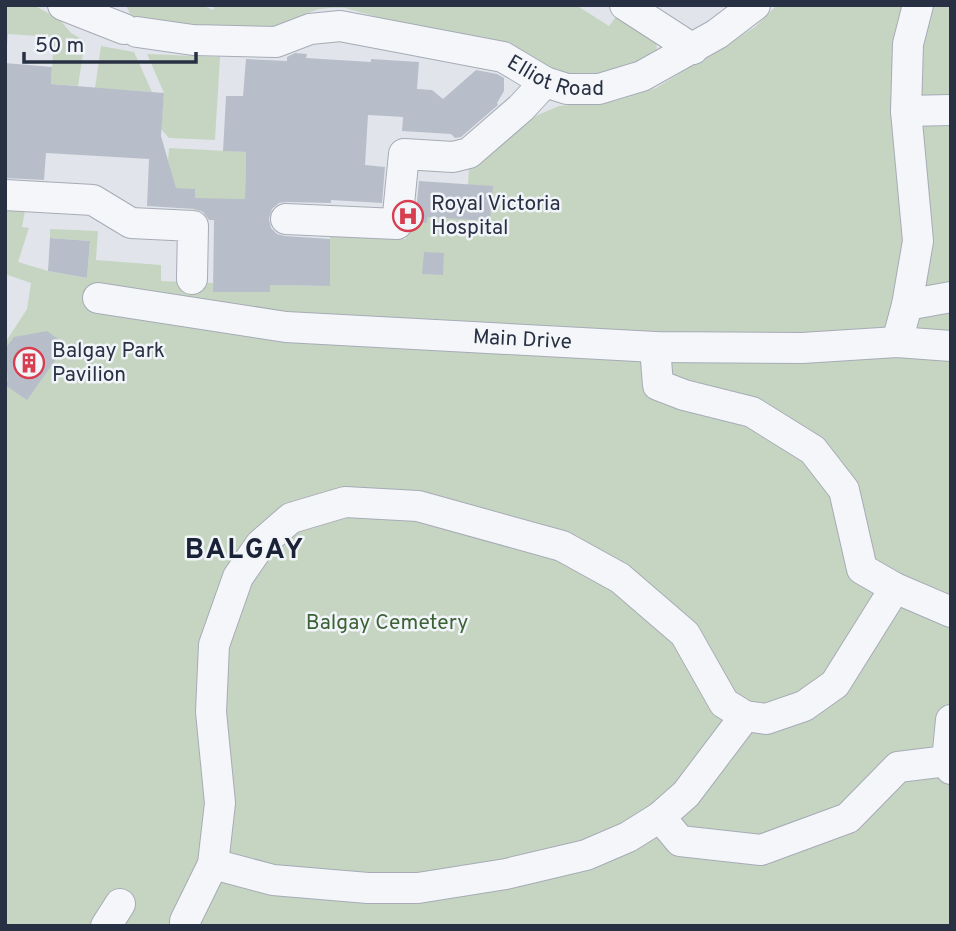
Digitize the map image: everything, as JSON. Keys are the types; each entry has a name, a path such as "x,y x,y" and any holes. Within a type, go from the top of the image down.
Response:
{"street":[{"name":"Elliot Road","path":"62,5 131,30 193,40 276,42 310,29 340,26 503,57 545,82 567,89 599,89 642,76 717,34 755,5"},
{"path":"625,5 693,49"},
{"path":"897,342 907,305 918,241 906,111 908,44 918,5"},
{"path":"286,219 397,224 404,154 453,157 469,153 521,108 545,82"},
{"path":"906,111 951,110"},
{"path":"5,195 93,200 131,223 193,226 192,279"},
{"path":"907,305 951,297"},
{"name":"Main Drive","path":"98,298 286,327 654,347 802,348 897,342 951,346"},
{"path":"654,347 658,385 684,396 752,412 813,450 844,490 862,569 895,588 951,612"},
{"path":"185,926 213,864 220,803 211,712 214,645 238,577 260,545 291,518 345,502 418,506 562,546 620,578 685,634 724,703 744,716 766,719 804,706 835,684 895,588"},
{"path":"213,864 273,880 368,888 418,888 506,874 586,855 628,837 660,817 686,794 744,716"},
{"path":"660,817 680,841 761,850 848,818 898,767 949,765 951,720"},
{"path":"106,926 120,904 124,926"}],"green space":[{"path":"5,5 34,5 60,20 71,33 85,41 78,86 51,84 54,37 8,34 5,71"},
{"path":"126,5 202,5 213,10 215,5 576,5 609,26 619,13 656,38 657,52 603,81 569,79 467,43 345,8 324,8 308,13 279,35 134,23"},
{"name":"Balgay Cemetery","path":"777,5 951,5 951,926 5,926 5,343 27,309 31,283 5,274 5,205 14,205 25,211 22,227 29,228 18,262 48,271 87,278 90,241 50,238 50,229 98,231 96,260 161,265 161,281 213,283 214,292 270,292 270,285 329,286 330,236 406,239 407,221 427,223 428,217 468,184 469,165 519,123 559,106 615,101 656,88 755,27"},
{"path":"101,46 134,52 152,92 95,88"},
{"path":"147,54 220,57 215,140 169,138 161,129 164,93"},
{"path":"169,148 246,152 245,199 214,211 194,210 195,190 174,188 168,160"}],"building":[{"path":"295,53 307,54 306,58 419,62 417,89 432,90 443,99 476,70 504,78 504,91 498,105 461,137 402,131 403,117 368,115 365,165 385,167 382,203 331,200 331,203 287,202 279,203 272,209 269,219 271,228 277,234 330,239 330,286 270,285 270,292 213,292 214,220 209,220 203,212 195,209 147,206 149,159 46,153 44,180 5,178 5,63 52,67 51,84 164,93 161,136 176,188 195,189 195,198 245,199 246,152 223,151 226,96 243,96 246,59 287,61 287,57"},
{"path":"419,181 493,186 490,221 428,217 427,223 415,222"},
{"path":"50,238 90,241 87,278 48,271"},
{"path":"424,252 444,253 443,275 422,274"},
{"name":"Balgay Park Pavilion","path":"47,331 66,345 27,400 5,385 8,380 5,349 14,337"}],"place":[{"name":"Royal Victoria Hospital","path":"408,216"},
{"name":"Balgay Park Pavilion","path":"29,363"}],"district":[{"name":"BALGAY","path":"245,551"}]}
